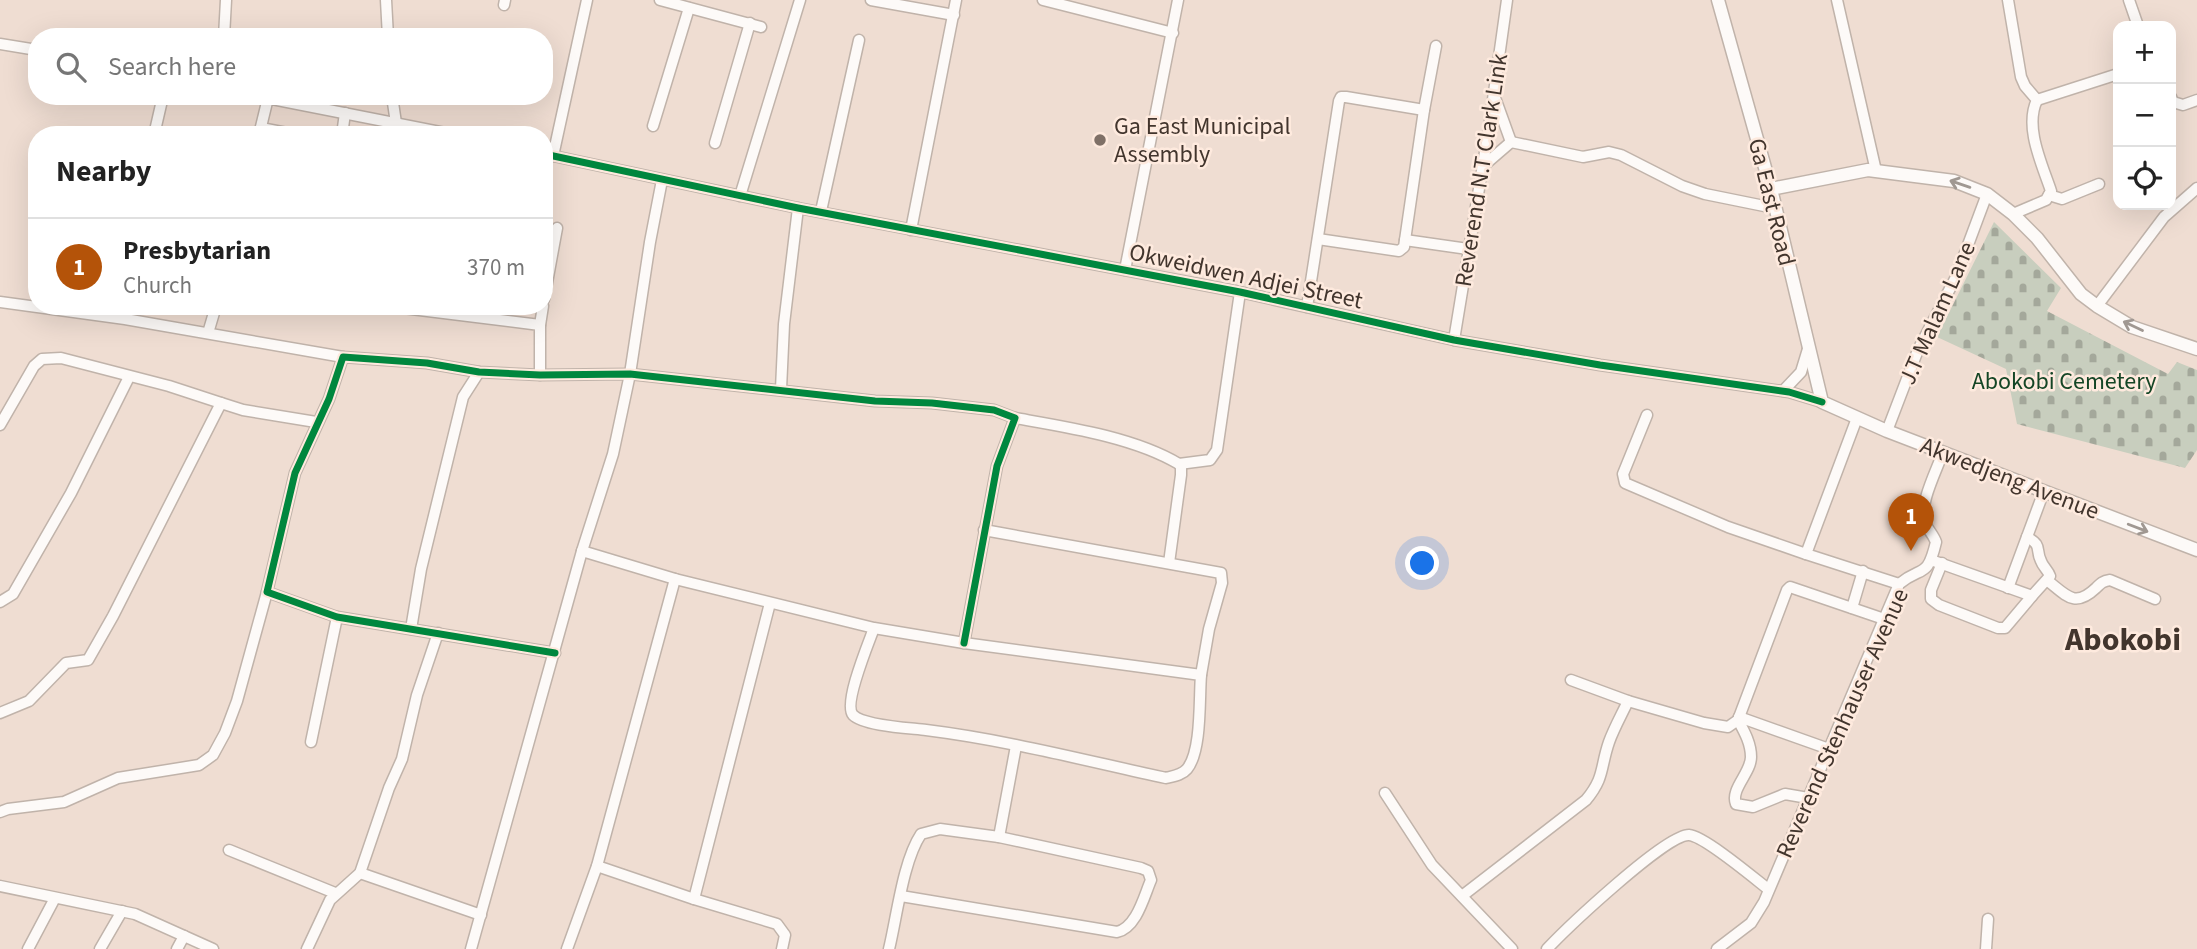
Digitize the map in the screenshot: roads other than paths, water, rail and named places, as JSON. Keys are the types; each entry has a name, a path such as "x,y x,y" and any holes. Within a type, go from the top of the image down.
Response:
{"street":[{"path":"224,28 226,0"},
{"path":"386,0 388,28"},
{"path":"553,139 587,0"},
{"path":"660,0 755,25 715,143"},
{"path":"740,196 800,0"},
{"path":"871,0 954,15"},
{"path":"911,230 957,0"},
{"path":"1043,0 1172,33"},
{"path":"1125,271 1178,0"},
{"name":"Reverend N.T Clark Link","path":"1454,340 1507,0"},
{"name":"Ga East Road","path":"1718,0 1771,189 1823,403"},
{"path":"1837,0 1876,171"},
{"path":"2008,0 2021,77 2037,100"},
{"path":"2129,0 2136,21"},
{"path":"653,126 689,8"},
{"path":"821,211 859,40"},
{"path":"0,44 28,49"},
{"path":"1318,239 1399,251 1404,247 1436,46"},
{"path":"2013,215 2046,200 2050,191 2033,123 2037,100 2113,76"},
{"path":"1493,92 1511,142"},
{"path":"1307,307 1341,97 1424,110"},
{"path":"2176,103 2183,105 2197,100"},
{"path":"155,126 161,105"},
{"path":"260,126 262,105"},
{"path":"304,105 411,126"},
{"path":"393,105 396,123"},
{"path":"343,126 345,113"},
{"path":"1482,167 1511,142"},
{"path":"1511,142 1583,157 1609,152 1621,155 1682,186 1705,194 1774,208"},
{"name":"Okweidwen Adjei Street","path":"553,156 798,208 1240,292 1454,340 1613,367 1783,391 1823,403"},
{"path":"1771,189 1868,170 1954,181 1987,194 2013,215 2037,238 2081,294 2096,306 2132,327 2197,349"},
{"path":"471,949 582,551 613,454 630,374 662,180"},
{"path":"2049,195 2062,199 2099,184"},
{"path":"2096,306 2164,217 2197,188"},
{"name":"J.T Malam Lane","path":"1887,432 1917,350 1956,278 1987,194"},
{"path":"781,389 784,324 798,208"},
{"path":"553,250 557,228"},
{"path":"1405,240 1468,249"},
{"path":"96,315 344,356 427,363 479,372 630,374 875,401 932,403 993,410 1015,418 1084,430 1138,447 1178,464 1210,460 1217,450 1240,292"},
{"path":"0,302 28,306"},
{"path":"125,315 125,319"},
{"path":"208,333 213,315"},
{"path":"459,315 540,325"},
{"path":"540,374 542,315"},
{"path":"1783,391 1801,372 1808,349"},
{"path":"0,812 64,802 118,778 199,765 213,755 237,701 267,592 295,472 329,399 344,356"},
{"path":"0,425 34,366 42,359 61,358 170,386 243,410 316,422"},
{"path":"411,629 421,569 463,397 479,372"},
{"path":"0,602 12,594 71,494 129,377"},
{"path":"0,713 29,701 66,663 88,660 221,403"},
{"name":"Akwedjeng Avenue","path":"1823,403 1887,432 2197,550"},
{"path":"1647,415 1623,474 1625,484 1716,522 1899,584"},
{"path":"964,643 997,466 1015,418"},
{"path":"1806,554 1857,418"},
{"path":"1943,452 1923,513 1925,523 1936,542 1937,562 1931,599 1939,605 1998,628 2005,628 2048,581 2049,572 2040,560 2039,547 2027,537"},
{"path":"1169,563 1181,475 1181,467 1178,464"},
{"path":"2008,588 2044,491"},
{"path":"874,628 855,684 851,706 853,715 876,723 952,733 1166,778 1179,775 1187,769 1199,733 1202,675 1209,629 1222,576 1218,572 984,530"},
{"path":"582,551 675,579 874,628 1202,675"},
{"path":"1937,562 2032,596"},
{"name":"Reverend Stenhauser Avenue","path":"1717,949 1751,923 1769,890 1899,584 1937,562"},
{"path":"1852,608 1863,571"},
{"path":"567,949 597,866 675,579"},
{"path":"2048,581 2073,599 2083,599 2103,581 2110,580 2155,599"},
{"path":"1571,680 1628,701 1728,727 1738,718 1790,587 1884,619"},
{"path":"267,592 337,617 555,653"},
{"path":"694,899 770,603"},
{"path":"311,742 337,617"},
{"path":"307,949 335,893 360,873 389,788 402,759 417,695 438,633"},
{"path":"1462,896 1586,800 1602,778 1612,734 1628,701"},
{"path":"1738,718 1829,749"},
{"path":"1738,718 1746,735 1751,759 1734,797 1736,804 1753,807 1785,794 1808,798"},
{"path":"999,837 1016,746"},
{"path":"1385,793 1432,865 1513,949"},
{"path":"889,949 909,859 921,834 940,829 999,837 1141,867 1147,871 1151,880 1132,921 1124,930 1117,932 901,896"},
{"path":"1547,949 1595,902 1682,835 1691,835 1703,841 1769,890"},
{"path":"229,850 335,893"},
{"path":"597,866 694,899 777,923 785,935 782,949"},
{"path":"360,873 481,915"},
{"path":"0,886 122,911 151,920 214,949"},
{"path":"28,949 55,898"},
{"path":"100,949 122,911"},
{"path":"1986,949 1988,919"},
{"path":"177,949 184,936"}],"place":[{"name":"Ga East Municipal Assembly","path":"1100,140"},
{"name":"Presbytarian","path":"1911,551"}],"district":[{"name":"Abokobi","path":"2123,639"}],"park label":[{"name":"Abokobi Cemetery","path":"2064,381"}]}
